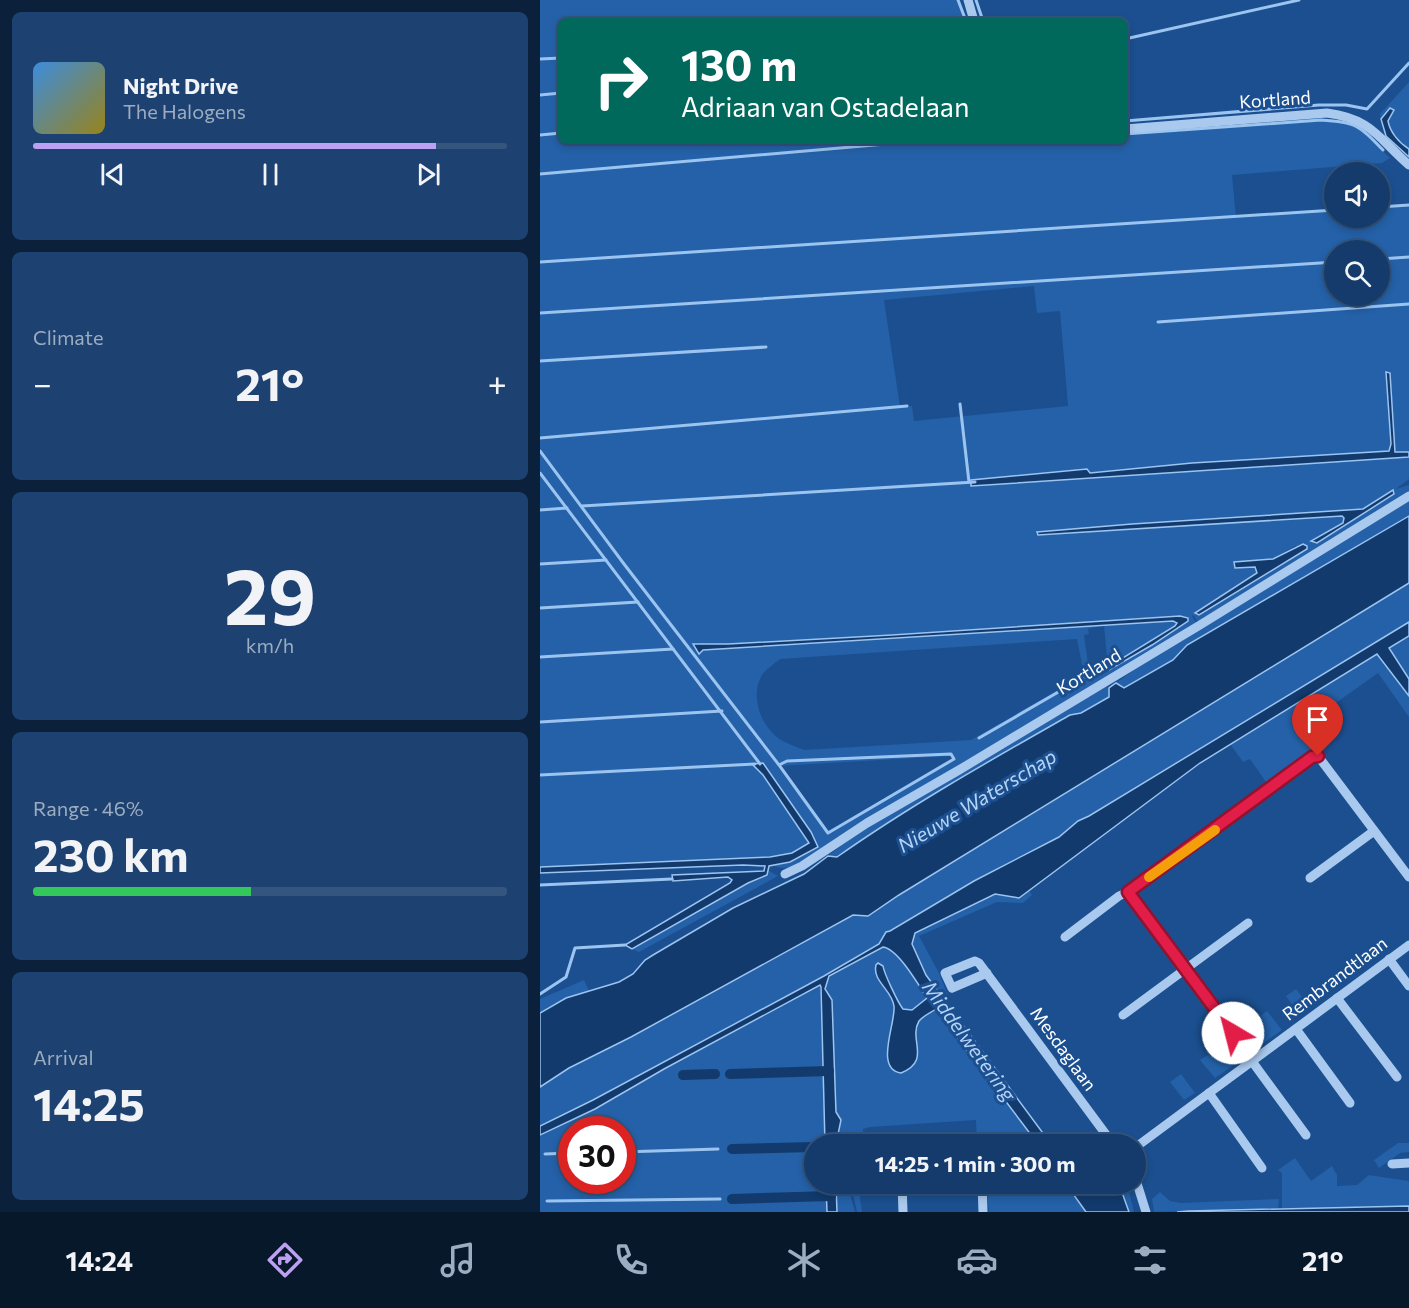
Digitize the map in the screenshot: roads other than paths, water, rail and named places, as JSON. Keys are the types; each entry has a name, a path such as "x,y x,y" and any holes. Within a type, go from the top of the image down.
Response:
{"street":[{"path":"968,0 973,18"},
{"name":"Kortland","path":"1128,129 1293,114 1346,115 1368,126 1409,165"},
{"name":"Kortland","path":"785,874 802,866 867,823 1190,631 1409,496"},
{"path":"1065,937 1312,757 1318,756 1409,878"},
{"path":"1310,878 1374,831"},
{"path":"1128,892 1306,1135"},
{"path":"1123,1015 1248,923"},
{"name":"Rembrandtlaan","path":"1146,1140 1409,945"},
{"path":"1389,960 1409,986"},
{"name":"Mesdaglaan","path":"987,973 1106,1134"},
{"path":"1337,998 1397,1077"},
{"path":"1296,1029 1350,1103"},
{"path":"1209,1093 1262,1168"},
{"path":"1392,1164 1409,1163"},
{"path":"902,1194 903,1212"},
{"path":"982,1194 983,1212"},
{"path":"1140,1194 1146,1212"}],"water":[{"path":"1390,108 1394,110 1388,121 1389,125 1396,137 1409,149 1409,157 1386,136 1381,119"},
{"path":"1386,372 1390,373 1395,452 1409,452 1409,457 971,486 971,480 1087,469 1090,473 1192,463 1389,451 1391,444"},
{"path":"1393,490 1394,494 1317,543 1311,541 1343,523 1342,516 1038,535 1037,532 1363,509"},
{"name":"Nieuwe Waterschap","path":"1409,516 1409,583 868,916 853,915 631,1037 569,1068 540,1087 540,1013 566,998 619,982 633,974 645,960 653,955 733,908 804,874 828,856 837,857 922,801 981,766 1070,715 1081,713 1109,697 1109,688 1116,683 1124,688 1173,660 1187,645"},
{"path":"1303,544 1307,546 1307,549 1199,615 1195,613 1257,573 1255,567 1235,568 1234,562 1273,559"},
{"path":"1180,616 1188,618 1188,621 1109,670 1108,667 1177,623 1173,621 703,650 699,654 693,644 892,635"},
{"name":"Middelwetering","path":"1409,622 1409,636 1389,648 1409,679 1409,696 1377,654 1200,763 1019,898 995,894 915,933 912,944 926,975 1044,1134 1030,1134 936,1009 919,1021 916,1028 918,1049 915,1062 901,1073 893,1070 887,1055 894,1006 890,995 879,981 876,965 878,963 883,966 903,1009 912,1010 927,998 901,960 889,949 883,947 829,976 825,989 832,1000 836,1112 841,1120 838,1134 825,1134 820,985 595,1109 580,1116 560,1116 824,976 879,944 886,932 974,881 1059,837 1078,821"},
{"path":"763,763 811,832 818,847 790,862 769,866 767,875 748,883 632,949 625,945 732,880 728,877 673,881 672,875 764,871 765,866 540,873 540,867 770,857 792,853 809,843 763,775 752,764"},
{"path":"558,1117 558,1126 540,1135 540,1126"},
{"path":"826,1194 836,1194 837,1212 827,1212"},
{"path":"1073,1194 1123,1194 1129,1212 1086,1212"},
{"path":"1409,1206 1409,1212 1177,1212 1188,1211"}],"waterway":[{"path":"958,0 965,18"},
{"path":"976,0 982,18"},
{"path":"1128,38 1299,0"},
{"path":"540,59 558,58"},
{"path":"1128,121 1319,105 1346,105 1367,109 1409,63"},
{"path":"540,95 558,93"},
{"path":"1128,134 1321,120 1356,126 1383,150"},
{"path":"540,135 558,133"},
{"path":"540,174 886,144"},
{"path":"1390,206 1409,205"},
{"path":"540,262 1324,211"},
{"path":"1390,258 1409,257"},
{"path":"540,313 1324,263"},
{"path":"1158,322 1409,304"},
{"path":"540,361 766,347"},
{"path":"960,404 969,482"},
{"path":"540,438 907,406"},
{"path":"540,451 779,765 828,833 954,759 951,754 787,761 779,765"},
{"path":"540,473 760,764"},
{"path":"582,506 975,482"},
{"path":"540,510 567,508"},
{"path":"540,564 606,560"},
{"path":"540,608 638,602"},
{"path":"540,657 673,649"},
{"path":"979,738 1086,676"},
{"path":"540,722 722,711"},
{"path":"540,775 755,764"},
{"path":"540,885 672,879"},
{"path":"540,994 566,977 575,948 625,945"},
{"path":"730,1074 829,1071"},
{"path":"683,1075 715,1074"},
{"path":"732,1149 804,1147"},
{"path":"636,1152 718,1149"},
{"path":"545,1154 558,1154"},
{"path":"732,1199 831,1196"},
{"path":"547,1201 720,1199"}]}
